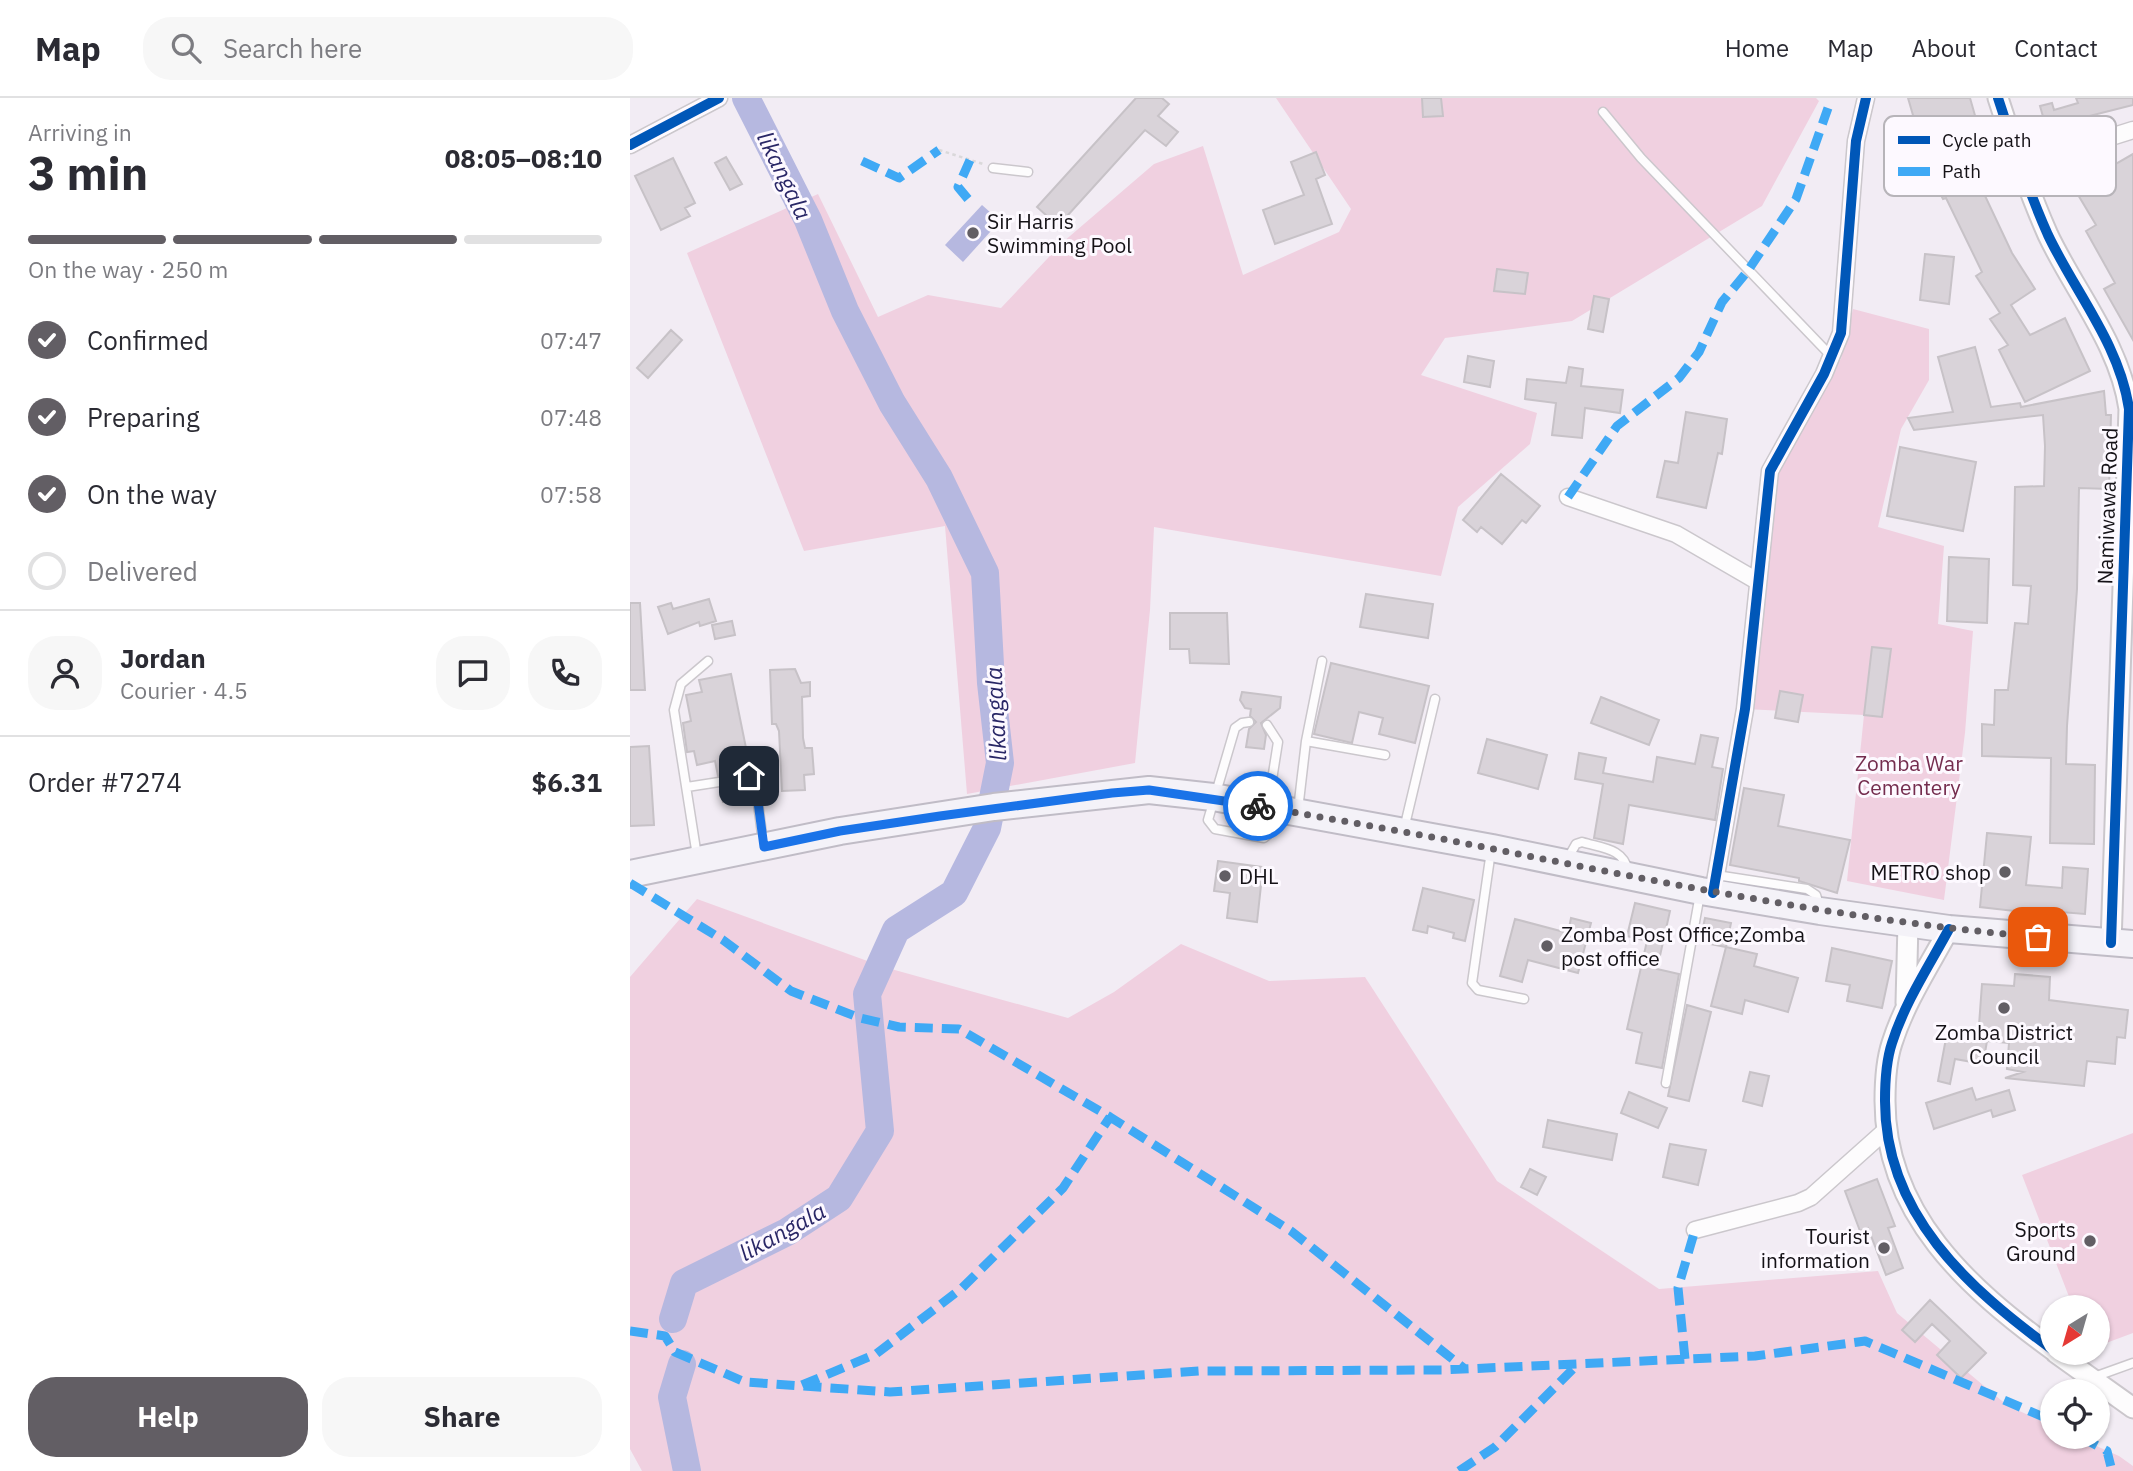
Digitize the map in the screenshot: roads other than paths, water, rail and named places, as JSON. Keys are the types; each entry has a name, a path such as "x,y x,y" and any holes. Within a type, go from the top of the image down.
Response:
{"highway":[{"path":"630,874 852,829 1094,795 1149,790 1213,797 1492,848 1630,877 1710,886 1820,911 1949,929 2122,944"}],"street":[{"path":"630,145 719,98"},
{"path":"1710,886 1745,709 1770,471 1832,357 1844,313 1856,141 1866,98"},
{"name":"Namiwawa Road","path":"1998,98 2004,116"},
{"path":"2116,135 2133,130"},
{"name":"Namiwawa Road","path":"2031,196 2049,236 2118,365 2131,409 2128,636 2122,766 2122,944"},
{"path":"1568,497 1676,534 1757,581"},
{"path":"1906,1007 1908,923"},
{"path":"1949,929 1906,1007 1891,1045 1885,1081 1885,1131 1904,1190 1926,1230 1948,1261 2007,1317 2040,1340"},
{"path":"1695,1230 1798,1203 1811,1197 1885,1131"},
{"path":"2074,1365 2133,1408"}],"lane":[{"path":"1602,112 1641,158 1832,357"},
{"path":"993,167 1028,172"},
{"path":"698,861 677,737 676,696 681,684 708,661"},
{"path":"1281,810 1306,741 1322,661"},
{"path":"1404,832 1435,699"},
{"path":"1213,797 1235,729 1242,723 1249,722"},
{"path":"1267,725 1278,742 1281,810"},
{"path":"1306,741 1385,755"},
{"path":"735,779 749,776 755,780 764,847"},
{"path":"687,787 719,782"},
{"path":"1492,848 1472,983 1478,990 1524,999"},
{"path":"1666,1083 1710,886"},
{"path":"2091,1378 2133,1363"}],"water":[{"name":"Sir Harris Swimming Pool","path":"982,205 1000,221 963,262 945,245"}],"waterway":[{"name":"likangala","path":"673,1319 684,1283 787,1232 839,1198 880,1131 867,994 896,930 954,893 987,828 1000,763 991,683 985,573 939,478 892,403 845,311 808,220 746,98"},
{"name":"likangala","path":"682,1364 672,1397 687,1471"}],"place":[{"name":"Sir Harris Swimming Pool","path":"973,233"},
{"name":"METRO shop","path":"2005,872"},
{"name":"DHL","path":"1225,876"},
{"name":"Zomba Post Office;Zomba post office","path":"1547,946"},
{"name":"Zomba District Council","path":"2004,1008"},
{"name":"Sports Ground","path":"2090,1241"},
{"name":"Tourist information","path":"1884,1248"}],"park label":[{"name":"Zomba War Cementery","path":"1909,775"}]}
